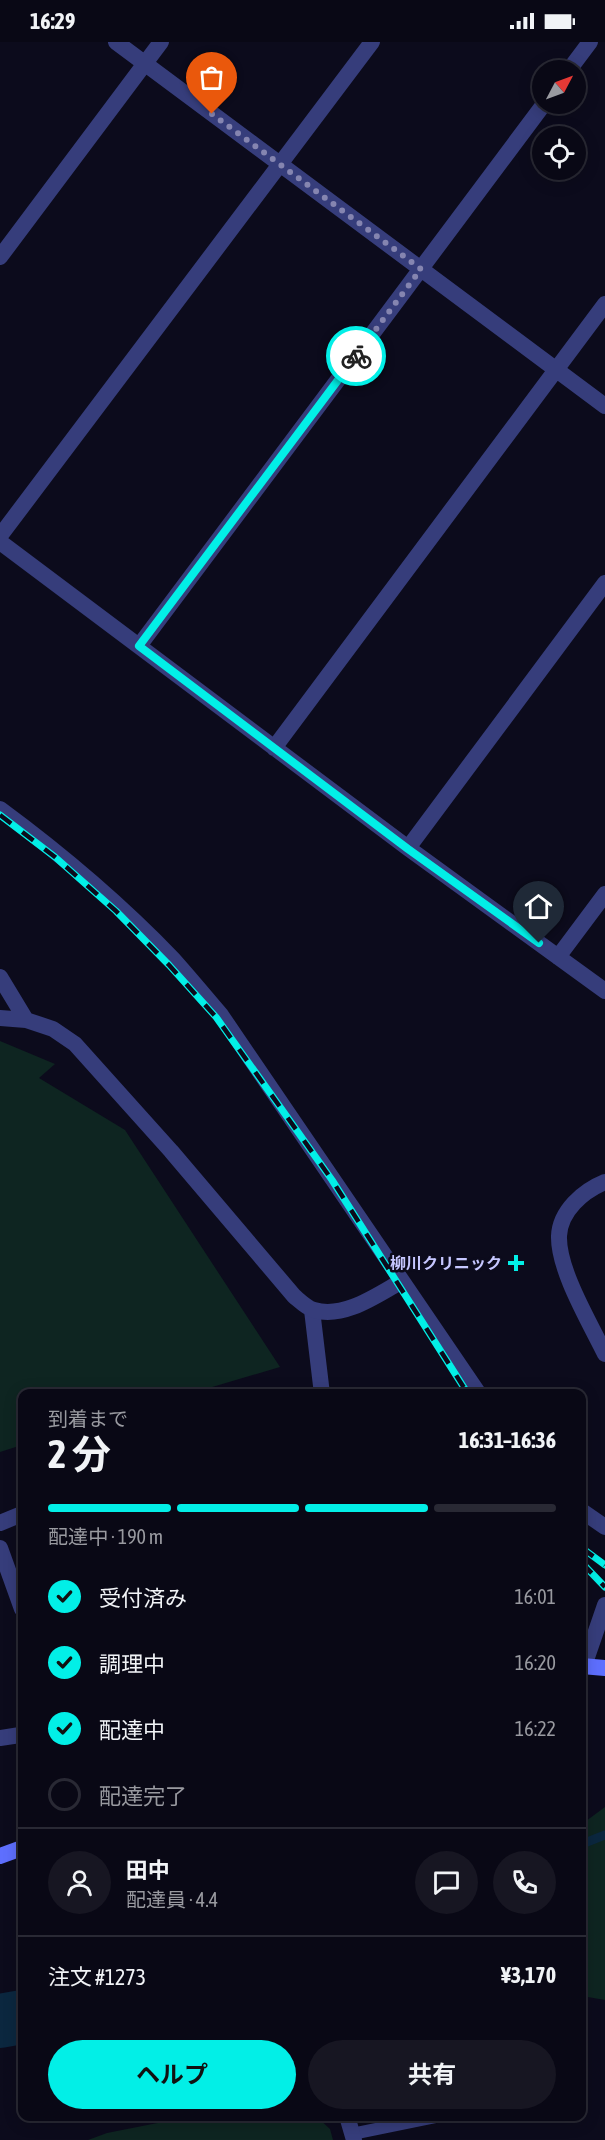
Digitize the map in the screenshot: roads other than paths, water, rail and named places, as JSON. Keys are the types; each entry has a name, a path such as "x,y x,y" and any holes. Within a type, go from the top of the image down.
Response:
{"main road":[{"path":"586,1666 605,1668"},
{"path":"0,1856 18,1849"}],"street":[{"path":"116,42 605,406"},
{"path":"0,257 161,42"},
{"path":"0,536 372,42"},
{"path":"576,60 590,42"},
{"path":"139,646 537,114"},
{"path":"274,748 605,304"},
{"path":"0,542 408,849 605,991"},
{"path":"408,849 605,584"},
{"path":"0,809 42,840 120,907 173,960 221,1015 476,1389"},
{"path":"558,957 605,894"},
{"path":"0,977 27,1020"},
{"path":"0,1018 27,1020 53,1029 75,1044 171,1151 294,1296 312,1310 336,1312 367,1301 402,1281"},
{"path":"605,1182 592,1187 575,1201 565,1216 559,1236 563,1264 605,1354"},
{"path":"312,1310 321,1389"},
{"path":"586,1514 605,1527"},
{"path":"0,1523 18,1516"},
{"path":"0,1548 18,1598"},
{"path":"586,1658 605,1605"},
{"path":"0,1738 18,1735"},
{"path":"348,2121 353,2137"}],"lane":[{"path":"353,2137 419,2121"}],"waterway":[{"path":"586,1842 605,1835"},
{"path":"0,2021 18,2018"}],"railway":[{"path":"0,815 55,857 116,911 216,1017 332,1180 465,1389"},
{"path":"586,1551 605,1565"},
{"path":"586,1567 605,1587"}],"place":[{"name":"柳川クリニック","path":"516,1263"}]}
